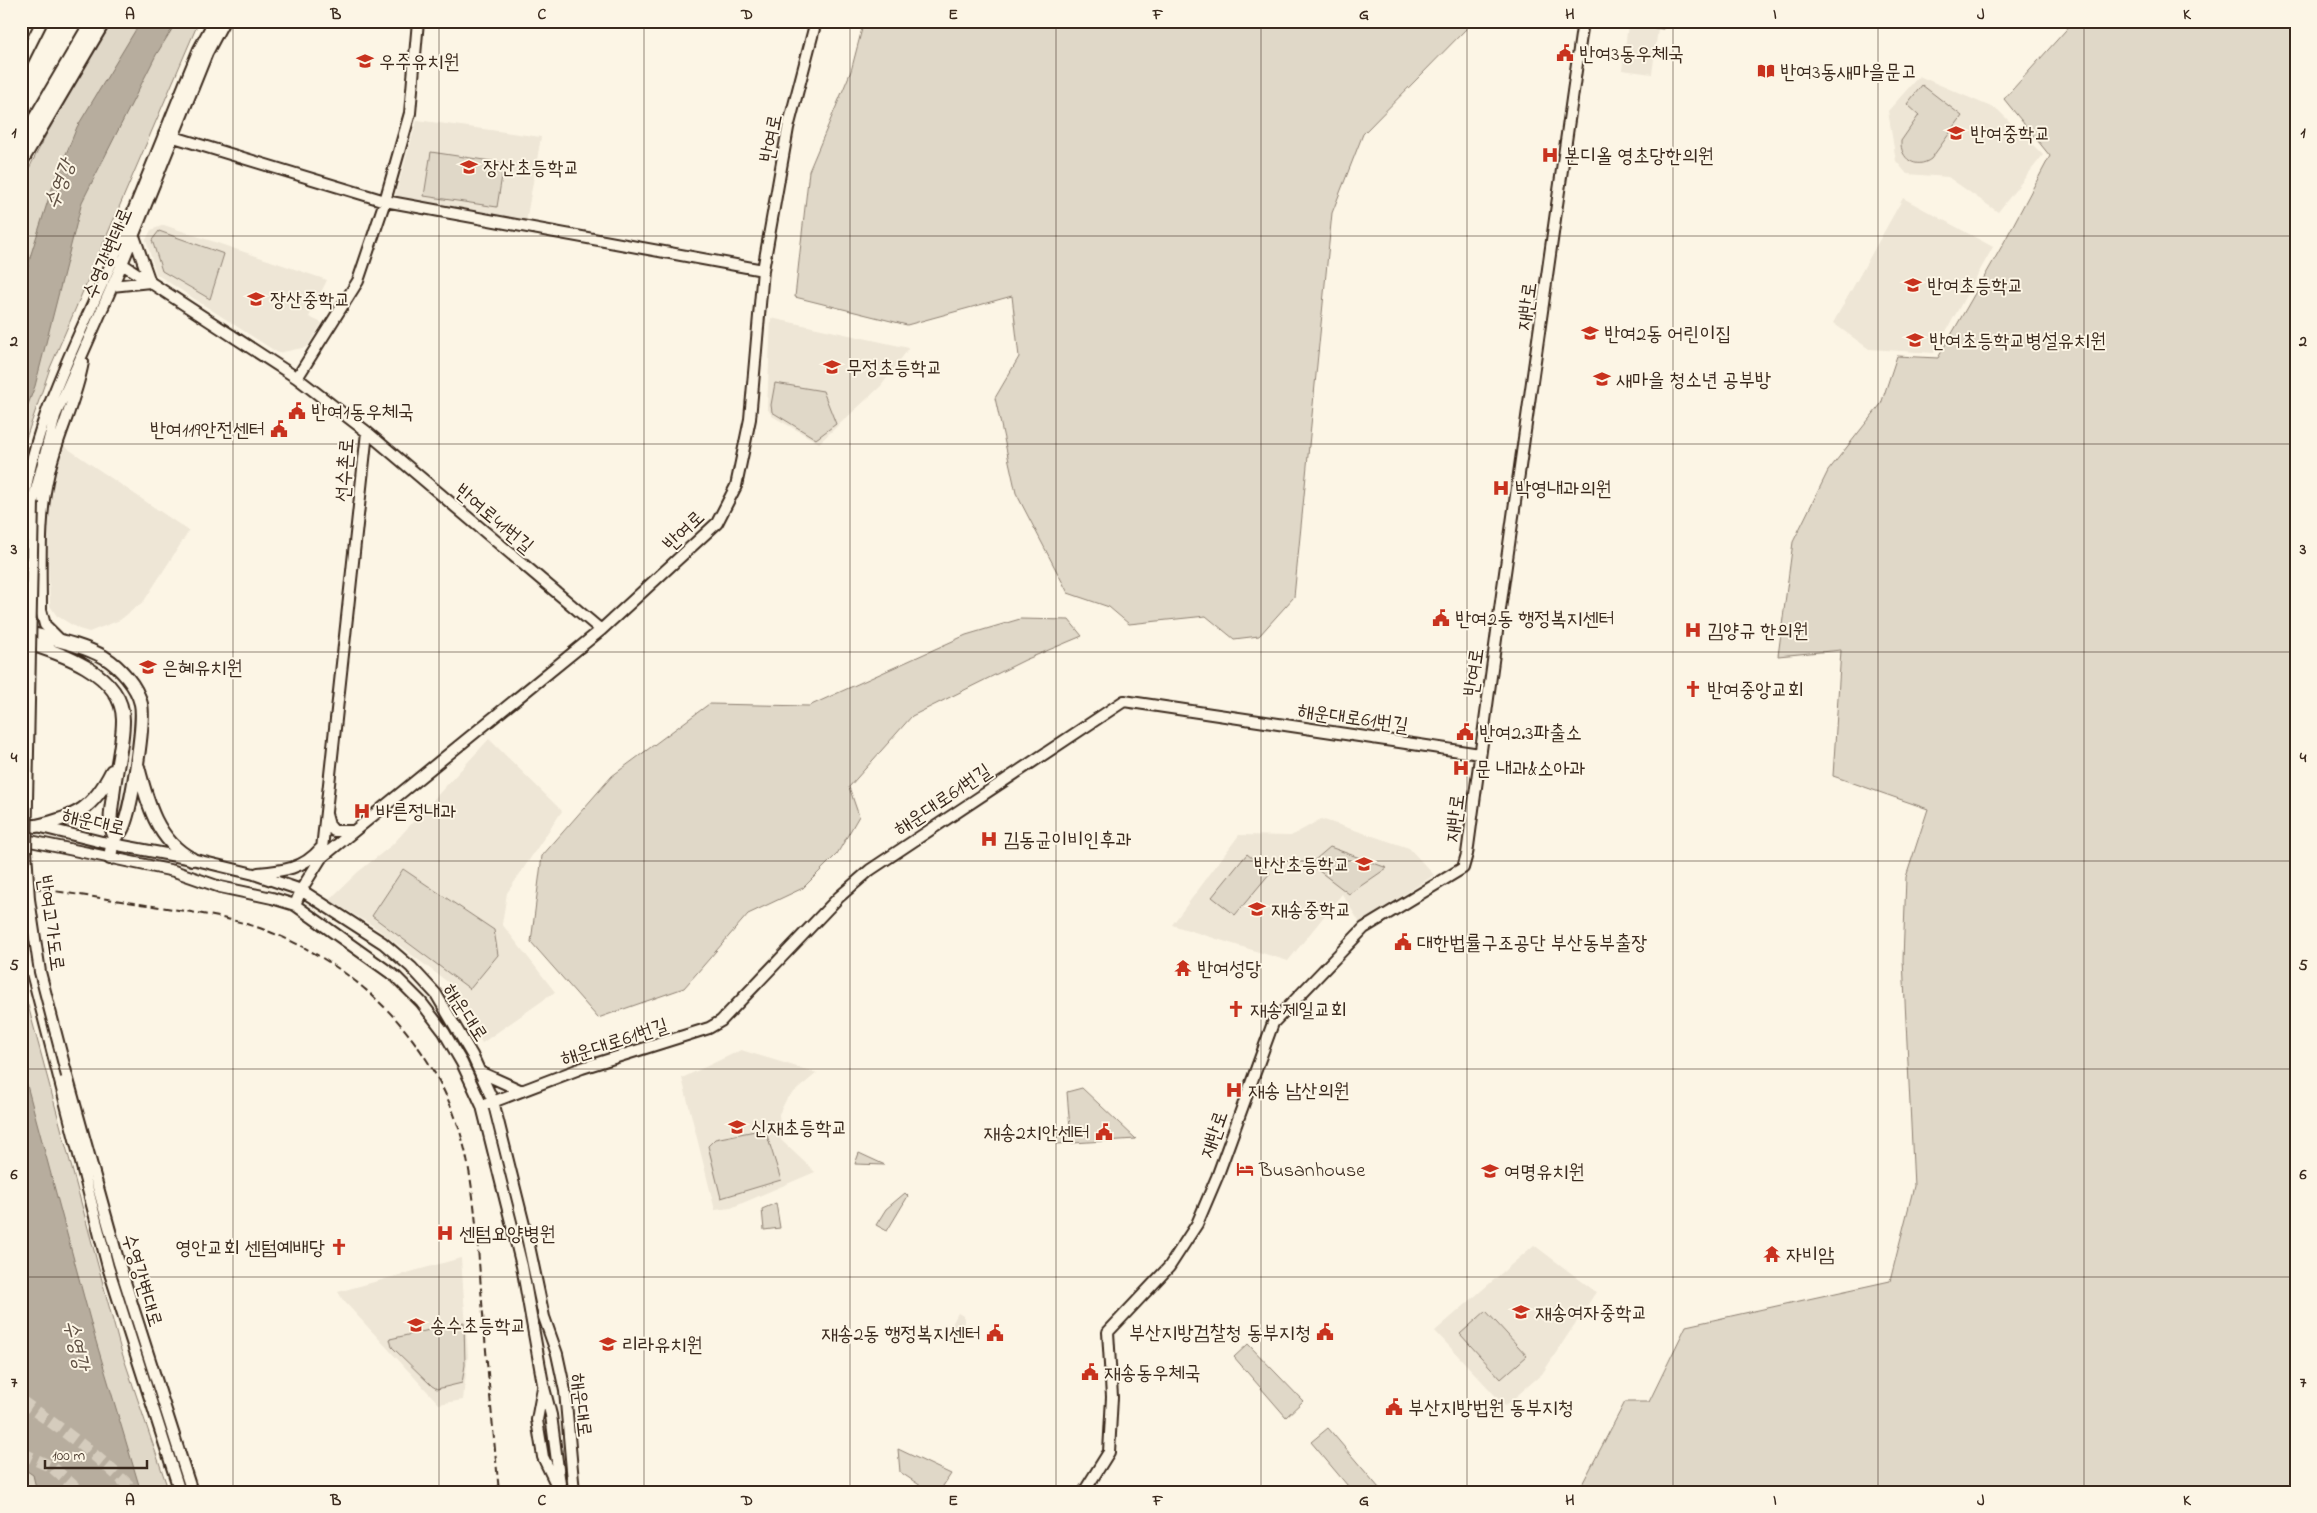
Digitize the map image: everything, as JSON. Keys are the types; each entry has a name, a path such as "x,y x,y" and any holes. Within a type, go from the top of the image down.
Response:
{"highway":[{"path":"21,142 92,21"},
{"path":"21,162 104,21"},
{"path":"25,638 47,638 60,641 90,650 106,658 120,670 134,688 141,703 143,720 133,787 121,831 114,841 110,858"},
{"path":"25,638 83,664 106,682 122,711 122,731 110,828 114,841"},
{"path":"36,826 65,819 87,806 106,783 118,760"},
{"path":"136,763 148,805 160,828 179,852 192,859"},
{"path":"114,784 121,793 126,793 133,787"}],"main road":[{"path":"21,63 42,21"},
{"name":"수영강변대로","path":"28,501 55,416 112,286 117,261 134,236 199,49 214,21"},
{"name":"수영강변대로","path":"28,501 46,413 117,261 169,136 224,21"},
{"path":"297,378 358,281 385,201 410,113 418,21"},
{"name":"반여로","path":"296,905 301,890 321,852 354,831 601,630 717,523 736,486 750,419 763,270 788,128 816,21"},
{"name":"재반로","path":"1502,596 1583,21"},
{"path":"169,136 385,201 763,270"},
{"path":"112,286 150,282 134,236"},
{"name":"선수촌로","path":"117,261 297,378 367,432 321,852"},
{"path":"60,641 45,624 41,610 42,515 49,473 78,390 86,345"},
{"name":"반여로41번길","path":"367,432 601,630"},
{"path":"21,529 28,501"},
{"name":"반여고가도로","path":"28,501 26,851 29,899 40,972 63,1077"},
{"name":"반여로","path":"1480,754 1502,596"},
{"name":"해운대로61번길","path":"482,1106 582,1068 709,1028 721,1021 832,904 870,870 1124,701 1480,754"},
{"name":"재반로","path":"1084,1492 1109,1452 1112,1397 1108,1332 1169,1267 1197,1224 1217,1178 1273,1022 1364,928 1463,868 1467,854 1480,754"},
{"path":"325,811 329,825 334,830 354,831"},
{"name":"해운대로","path":"21,822 114,841 254,874 301,890 384,943 411,967 436,994 459,1030 482,1073 493,1102 528,1241 544,1317 557,1354 565,1391 574,1492"},
{"name":"해운대로","path":"21,839 174,871 220,887 296,905 396,977 421,1002 444,1032 462,1063 482,1106 517,1243 543,1384 551,1415 560,1492"},
{"path":"254,874 289,870 308,862 321,852"},
{"name":"반여고가도로","path":"21,912 32,973 63,1077"},
{"path":"482,1073 522,1091"},
{"path":"63,1077 108,1267 180,1492"},
{"name":"수영강변대로","path":"63,1077 119,1263 192,1492"},
{"path":"543,1384 537,1420 543,1457 560,1492"}],"shaded area":[{"path":"113,21 199,21 50,368 21,453 21,184 47,133"},
{"path":"864,21 1481,21 1469,26 1363,134 1332,213 1294,597 1259,636 1234,639 1206,616 1129,624 1109,607 1068,593 1016,493 995,398 1019,357 1012,296 907,325 795,297 809,171 851,71"},
{"path":"1625,21 1665,21 1663,29 1625,24"},
{"path":"2074,21 2296,21 2296,1492 1578,1492 1625,1402 1649,1402 1686,1326 1890,1281 1914,1186 1903,960 1906,877 1928,809 1833,776 1841,650 1778,656 1793,542 1828,471 1881,404 1897,356 1938,358 2002,246 2050,156 2004,99"},
{"path":"1628,25 1658,29 1652,74 1622,70"},
{"name":"반여중학교","path":"1919,76 1998,110 2043,155 1998,212 1948,177 1907,174 1896,161 1888,111"},
{"path":"1922,85 1962,116 1931,159 1915,163 1906,158 1901,147 1901,141 1919,115 1907,104"},
{"name":"장산초등학교","path":"417,120 541,137 526,222 395,196"},
{"path":"431,152 504,163 497,207 424,196"},
{"name":"반여초등학교","path":"1903,198 1993,247 1934,353 1869,349 1833,323"},
{"name":"장산중학교","path":"164,225 327,280 309,317 322,323 307,347 278,353 156,274 146,240 151,230"},
{"path":"159,231 224,254 210,299 162,271 152,240"},
{"name":"무정초등학교","path":"771,318 909,348 881,386 819,443 772,416 767,408"},
{"path":"775,383 823,391 836,424 816,439 772,412 771,405"},
{"path":"61,444 189,531 144,601 120,620 89,632 79,629 57,616 50,606 46,510 47,498"},
{"path":"1020,619 1069,620 1082,636 1025,660 912,716 849,787 859,816 837,854 803,888 748,914 684,988 598,1018 531,942 542,856 612,776 709,704 809,706 966,635"},
{"path":"489,739 562,811 507,893 502,924 555,992 482,1043 449,983 372,925 329,900 358,872 392,845"},
{"name":"재송중학교","path":"1321,819 1409,848 1434,875 1360,923 1342,894 1288,961 1172,925 1239,835 1291,836"},
{"path":"1330,847 1387,868 1349,894 1310,864"},
{"path":"1247,854 1270,873 1235,915 1212,897"},
{"path":"403,869 494,930 498,955 470,989 372,916"},
{"name":"수영강","path":"21,966 26,998 120,1347 169,1492 21,1492"},
{"name":"신재초등학교","path":"741,1050 817,1073 787,1098 779,1114 781,1140 815,1172 731,1208 715,1210 682,1078"},
{"path":"1082,1088 1136,1139 1057,1144 1056,1130 1070,1129 1067,1092"},
{"path":"765,1129 781,1180 721,1198 708,1146 715,1139"},
{"path":"859,1153 885,1165 855,1164"},
{"path":"905,1193 908,1196 887,1231 876,1225 886,1209"},
{"path":"776,1203 780,1228 764,1230 762,1209"},
{"name":"재송여자중학교","path":"1534,1245 1596,1292 1542,1374 1505,1406 1435,1331"},
{"name":"송수초등학교","path":"461,1258 468,1355 463,1400 439,1404 343,1300 338,1292"},
{"path":"1486,1311 1527,1356 1501,1379 1460,1334"},
{"path":"958,1313 963,1316 965,1321 954,1344 944,1339"},
{"path":"464,1322 465,1365 462,1383 437,1389 392,1347 390,1339"},
{"path":"1248,1344 1303,1401 1286,1417 1234,1357"},
{"path":"1328,1428 1379,1488 1375,1492 1353,1492 1311,1442"},
{"path":"898,1449 951,1474 939,1492 930,1492 900,1472"}],"water":[{"name":"수영강","path":"141,21 177,21 156,55 82,202 35,386 21,423 21,297 31,254 51,191 77,127"},
{"name":"수영강","path":"21,1063 95,1338 141,1492 37,1492 33,1475 21,1467"}],"tunnel":[{"path":"21,1401 80,1444 135,1492"},
{"path":"21,1453 52,1467 80,1492"}],"railway":[{"path":"21,886 202,914 243,923 270,932 304,948 337,967 367,991 394,1017 418,1046 438,1079 454,1113 469,1169 476,1226 499,1492"}],"place":[{"name":"반여3동우체국","path":"1565,53"},
{"name":"우주유치원","path":"365,61"},
{"name":"반여3동새마을문고","path":"1766,71"},
{"name":"반여중학교","path":"1956,133"},
{"name":"본디올 영초당한의원","path":"1550,155"},
{"name":"장산초등학교","path":"469,167"},
{"name":"반여초등학교","path":"1913,285"},
{"name":"장산중학교","path":"256,299"},
{"name":"반여2동 어린이집","path":"1590,333"},
{"name":"반여초등학교병설유치원","path":"1915,340"},
{"name":"무정초등학교","path":"832,367"},
{"name":"새마을 청소년 공부방","path":"1602,379"},
{"name":"반여1동우체국","path":"297,411"},
{"name":"반여119안전센터","path":"279,429"},
{"name":"박영내과의원","path":"1501,488"},
{"name":"반여2동 행정복지센터","path":"1441,618"},
{"name":"김양규 한의원","path":"1693,630"},
{"name":"은혜유치원","path":"148,667"},
{"name":"반여중앙교회","path":"1693,689"},
{"name":"반여2.3파출소","path":"1465,732"},
{"name":"문 내과&소아과","path":"1461,768"},
{"name":"바른정내과","path":"362,811"},
{"name":"김동균이비인후과","path":"989,839"},
{"name":"반산초등학교","path":"1364,864"},
{"name":"재송중학교","path":"1257,909"},
{"name":"대한법률구조공단 부산동부출장","path":"1403,942"},
{"name":"반여성당","path":"1183,968"},
{"name":"재송제일교회","path":"1236,1009"},
{"name":"재송 남산의원","path":"1234,1090"},
{"name":"신재초등학교","path":"737,1127"},
{"name":"재송2치안센터","path":"1104,1132"},
{"name":"Busanhouse","path":"1245,1169"},
{"name":"여명유치원","path":"1490,1171"},
{"name":"센텀요양병원","path":"445,1233"},
{"name":"영안교회 센텀예배당","path":"339,1247"},
{"name":"자비암","path":"1772,1254"},
{"name":"재송여자중학교","path":"1521,1312"},
{"name":"송수초등학교","path":"416,1325"},
{"name":"부산지방검찰청 동부지청","path":"1325,1332"},
{"name":"재송2동 행정복지센터","path":"995,1333"},
{"name":"리라유치원","path":"608,1344"},
{"name":"재송동우체국","path":"1090,1372"},
{"name":"부산지방법원 동부지청","path":"1394,1407"}]}
